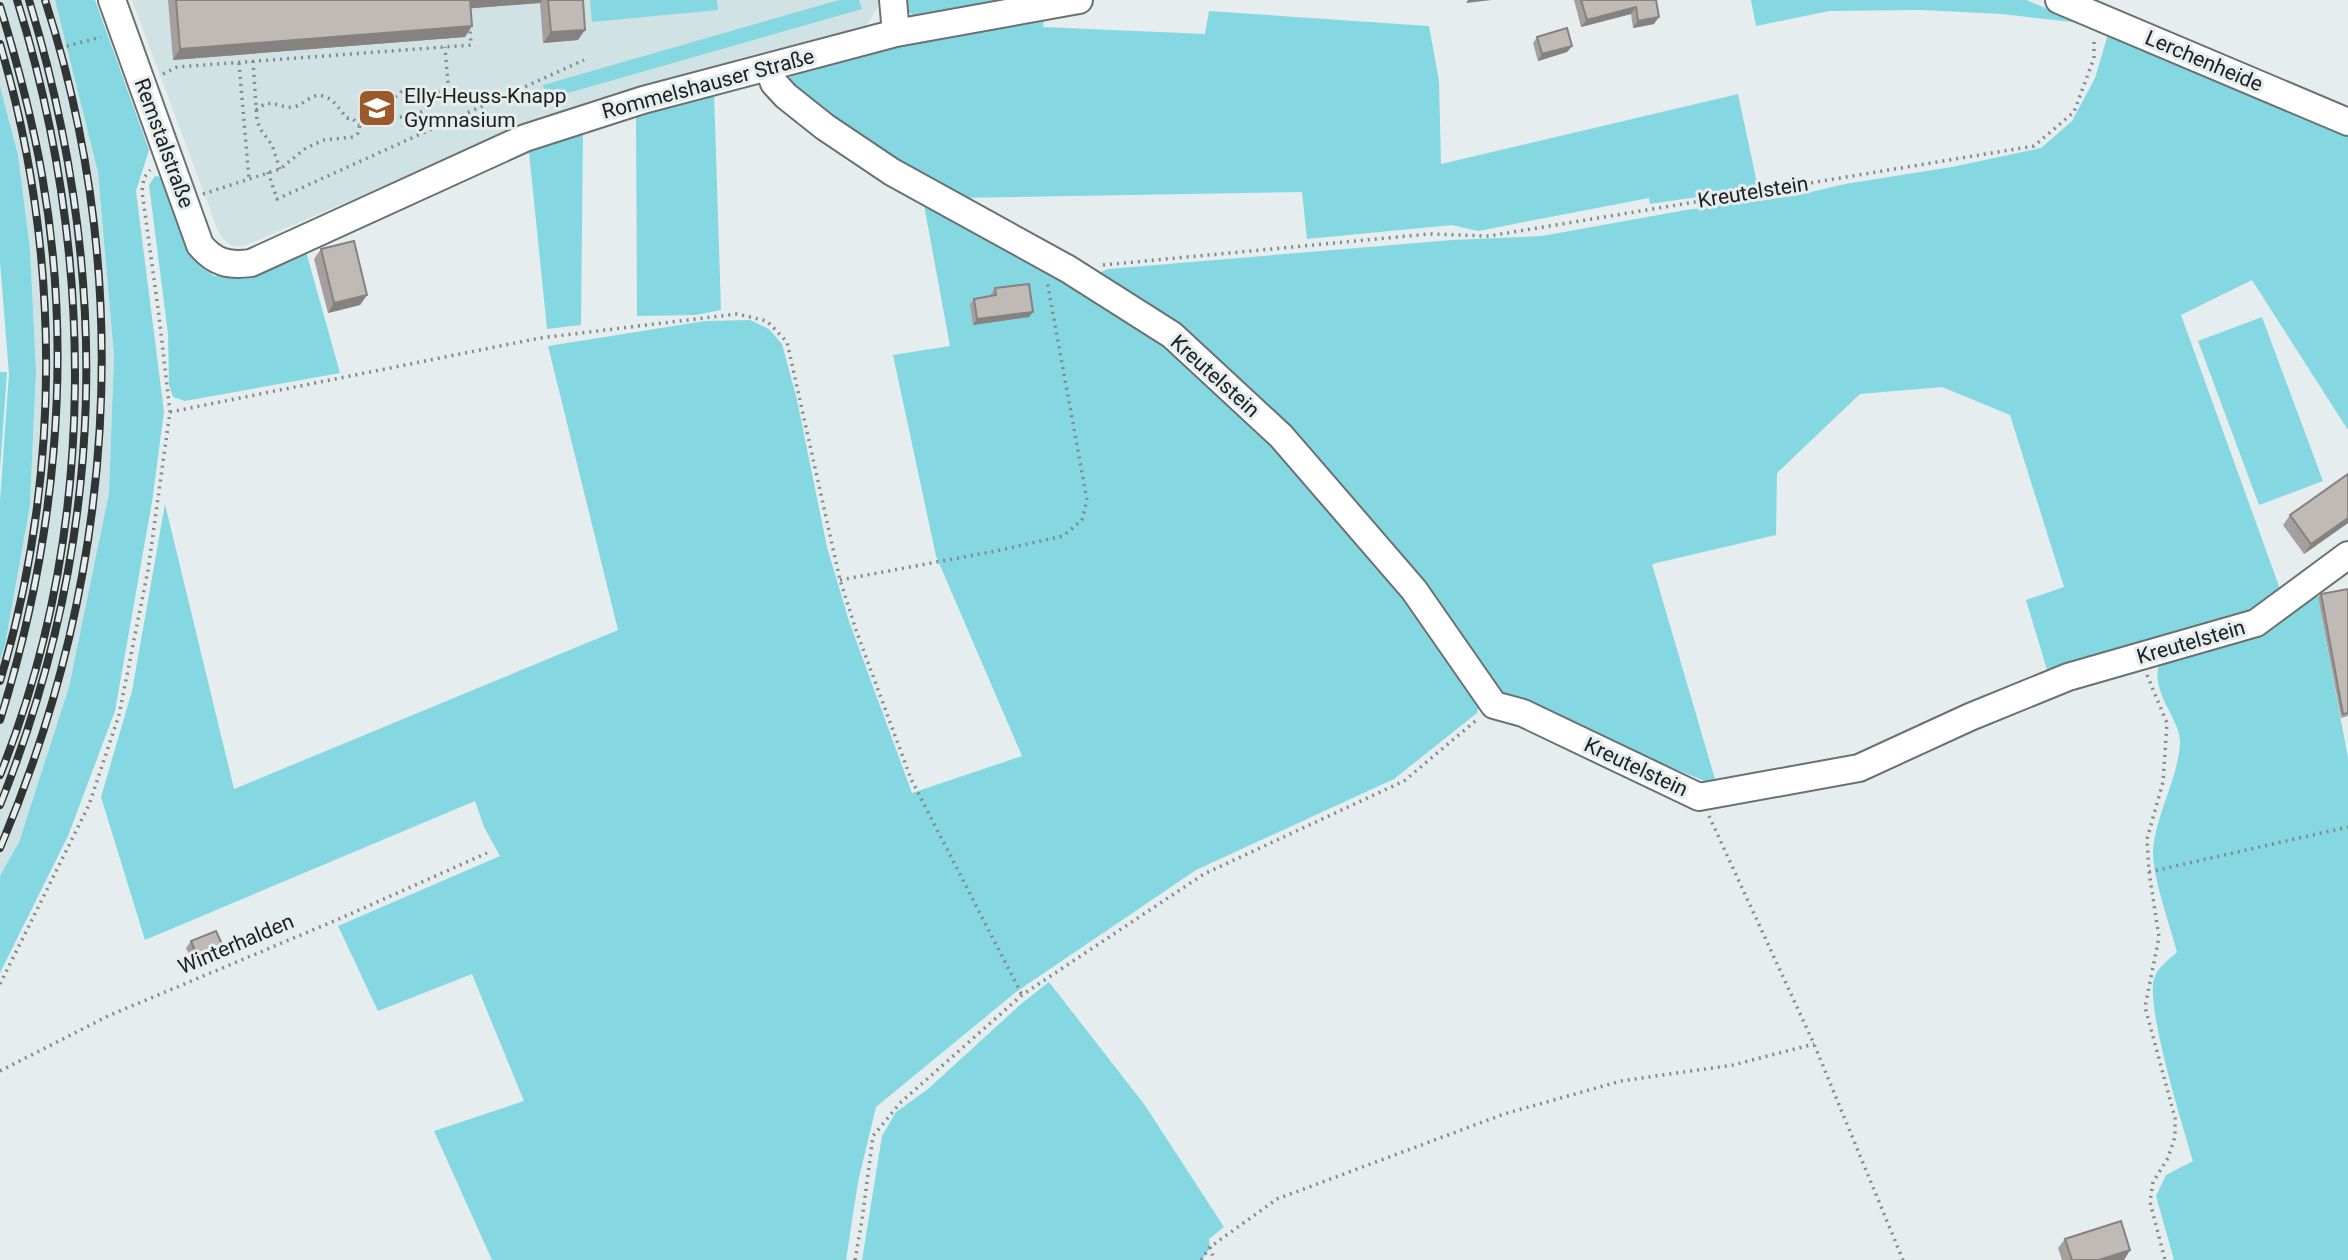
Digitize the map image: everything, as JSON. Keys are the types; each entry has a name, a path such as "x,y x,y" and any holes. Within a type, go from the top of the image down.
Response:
{"street":[{"name":"Remstalstraße","path":"112,0 200,245 220,263 236,265"},
{"path":"893,0 896,33"},
{"name":"Rommelshauser Straße","path":"236,265 251,263 525,138 643,100 896,33 1079,0"},
{"name":"Lerchenheide","path":"2059,0 2348,122"},
{"name":"Kreutelstein","path":"768,67 774,83 786,96 825,127 892,172 1068,269 1172,335 1281,436 1414,590 1494,705 1523,713 1699,797 1859,768 1970,717 2068,677 2256,622 2348,555"}],"path":[{"name":"Kreutelstein","path":"1068,269 1429,234 1489,236 2034,146 2074,112 2094,58 2094,15"},
{"path":"143,85 177,67 471,45 469,21"},
{"path":"60,48 102,37"},
{"path":"185,200 280,169 306,148 324,140 353,137 358,133 362,120 368,115 393,119 425,111 433,96 448,83 445,47"},
{"path":"268,172 277,199 584,60"},
{"path":"253,61 261,131 272,145 280,169"},
{"path":"239,62 249,179"},
{"path":"378,116 383,101 395,97 404,88 416,87 433,96"},
{"path":"257,110 262,104 295,107 310,97 325,97 337,104 347,118 352,118 360,125"},
{"path":"0,984 89,805 119,715 148,570 170,412 142,191 144,178 150,170 171,161"},
{"path":"840,580 1063,536 1082,520 1087,500 1042,254"},
{"path":"170,412 540,338 737,314 767,320 787,342 840,580 911,779 1023,995"},
{"path":"2140,657 2167,723 2163,782 2147,839 2148,872 2160,937 2145,1007 2175,1118 2175,1137 2168,1158 2153,1182 2150,1202 2165,1260"},
{"path":"855,1260 873,1136 900,1103 1023,995 1204,874 1404,780 1494,705"},
{"path":"1699,797 1814,1044 1903,1260"},
{"path":"2148,872 2348,827"},
{"name":"Winterhalden","path":"0,1072 108,1016 339,919 487,853"},
{"path":"1201,1260 1210,1247 1277,1199 1504,1114 1621,1081 1733,1065 1814,1044"},
{"path":"1210,1247 1214,1260"}],"shaded area":[{"path":"0,0 55,0 98,172 114,356 109,493 69,687 19,842 0,876 0,660 30,505 36,371 30,249 18,155 0,86"},
{"path":"55,0 95,0 149,150 136,191 164,412 152,502 115,711 68,836 0,973 0,876 19,842 69,687 109,493 114,356 98,172"},
{"name":"Elly-Heuss-Knapp Gymnasium","path":"132,0 879,0 877,9 866,26 854,36 523,127 244,246 232,246 218,231"},
{"path":"590,0 717,0 718,10 592,22"},
{"path":"839,0 859,0 862,9 547,99 543,85"},
{"path":"905,0 1037,0 917,19 904,7"},
{"path":"1751,0 2026,0 2081,23 2002,14 1921,10 1829,11 1756,26"},
{"path":"1209,11 1429,26 1439,81 1441,164 1738,94 1758,188 1650,204 1649,198 1478,231 1452,225 1307,239 1302,192 953,198 790,91 790,77 805,69 922,41 1044,18 1043,27 1205,34"},
{"path":"2109,31 2266,102 2348,134 2348,430 2252,280 2181,315 2280,589 2265,604 2181,635 2048,673 2026,600 2064,587 2010,415 1942,387 1860,394 1777,473 1776,535 1652,564 1717,786 1668,766 1615,750 1484,682 1362,512 1094,275 1108,269 1452,240 1542,236 1686,210 1794,196 2041,148 2072,121 2095,78"},
{"path":"0,86 18,155 30,249 36,371 30,505 0,660 0,501 9,374 0,262"},
{"path":"714,92 721,310 696,315 637,316 636,113"},
{"path":"583,131 581,325 547,329 529,152"},
{"path":"155,176 166,178 195,260 214,276 244,278 305,248 340,373 185,401 173,397 169,385 168,334 149,185"},
{"path":"922,194 1093,288 1252,413 1482,692 1477,713 1394,779 1196,870 1016,992 876,1107 858,1182 846,1260 492,1260 434,1131 524,1101 472,974 378,1011 338,926 500,856 484,827 475,801 145,940 101,797 132,691 165,504 234,789 618,630 548,346 705,321 750,320 769,329 782,344 797,400 827,547 849,621 912,793 1022,756 936,556 893,355 950,346"},
{"path":"2262,317 2323,481 2259,505 2198,341"},
{"path":"0,372 7,372 0,469"},
{"path":"2309,595 2318,597 2348,758 2348,1260 2174,1260 2156,1196 2166,1175 2193,1161 2159,1037 2153,990 2155,976 2177,952 2159,888 2153,852 2180,743 2176,724 2161,694 2157,673 2160,662"},
{"path":"1049,982 1144,1104 1224,1227 1209,1239 1210,1248 1202,1260 862,1260 882,1136 896,1112 928,1089"}],"building":[{"path":"176,0 470,0 472,26 180,49"},
{"path":"548,0 583,0 585,30 551,32"},
{"path":"1581,0 1656,0 1659,17 1638,21 1636,7 1587,20"},
{"path":"1567,28 1572,46 1542,54 1537,37"},
{"path":"354,241 367,295 334,303 321,249"},
{"path":"1029,284 1033,312 977,319 974,299 996,295 995,288"},
{"path":"2348,474 2348,518 2311,544 2290,515"},
{"path":"2348,589 2348,713 2343,714 2321,594"},
{"path":"216,931 226,953 200,963 191,941"},
{"path":"2121,1221 2130,1250 2099,1260 2072,1260 2065,1239"}],"railway":[{"path":"0,775 32,681 55,585 69,487 75,389 72,290 61,192 43,95 17,0"},
{"path":"0,805 35,705 61,605 78,505 86,405 85,305 75,204 56,102 29,0"},
{"path":"0,848 39,745 68,641 89,535 100,428 101,320 93,213 74,106 45,0"},
{"path":"0,6 34,132 52,243 57,312 54,450 46,519 19,654 0,720"},
{"path":"0,44 20,122 34,201 43,282 46,362 43,443 35,524 20,603 0,681"}],"place":[{"name":"Elly-Heuss-Knapp Gymnasium","path":"377,108"}]}
